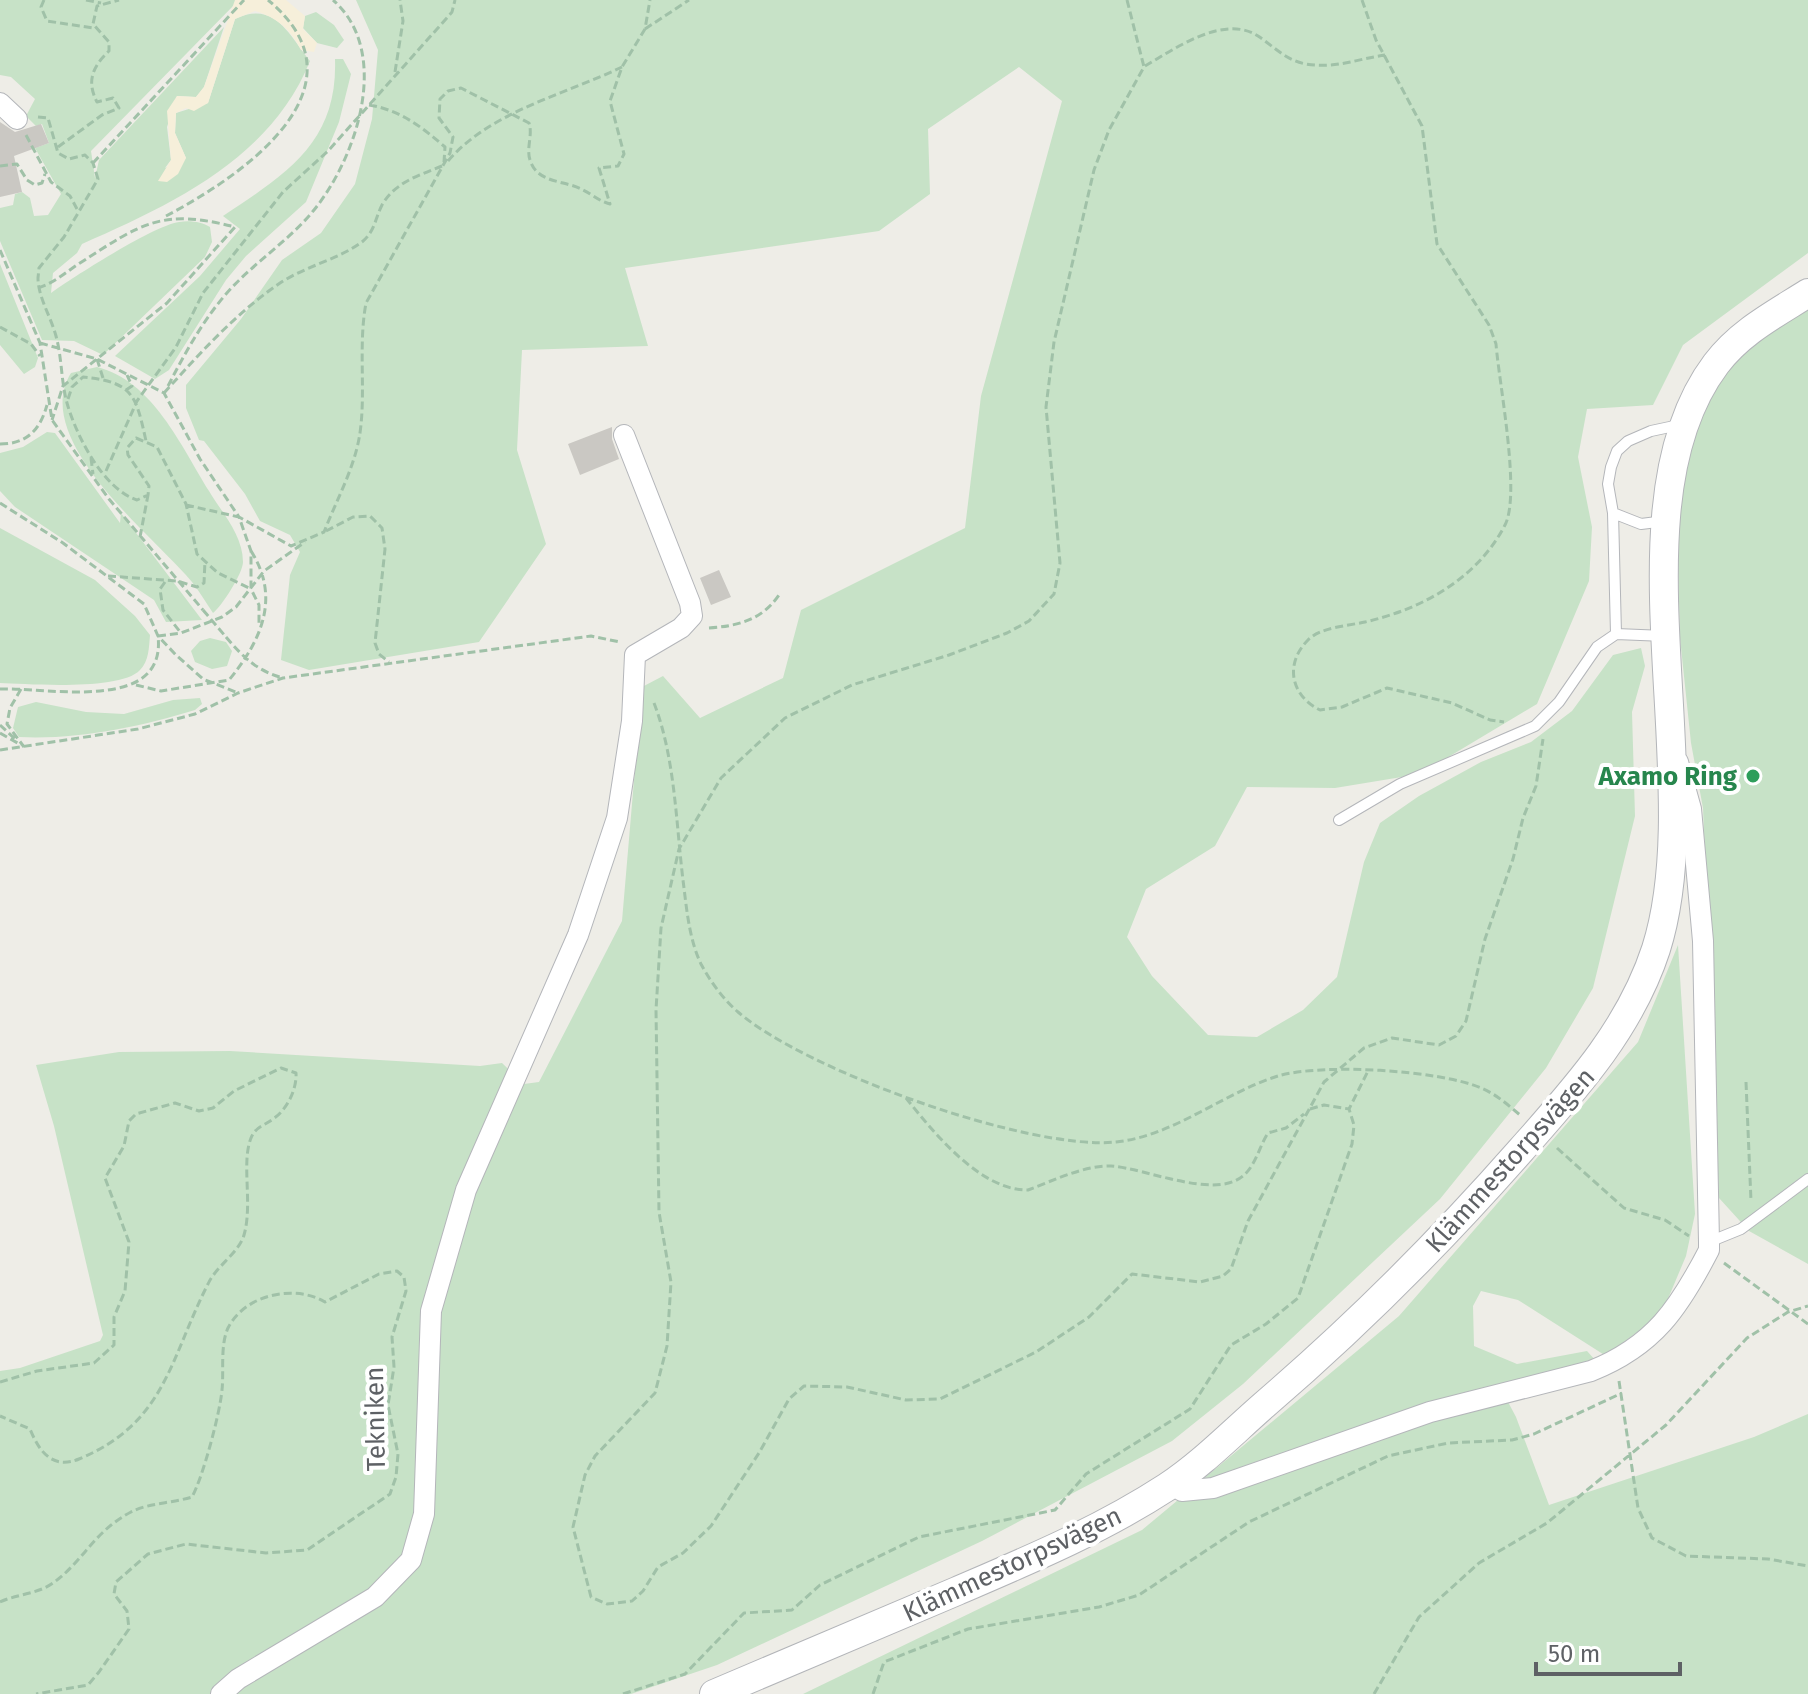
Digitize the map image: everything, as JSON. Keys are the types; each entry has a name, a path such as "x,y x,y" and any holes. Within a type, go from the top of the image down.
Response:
{"street":[{"path":"0,103 17,119"},
{"name":"Klämmestorpsvägen","path":"714,1694 1033,1558 1107,1523 1172,1484 1398,1284 1488,1187 1611,1044 1655,952 1669,898 1671,743 1666,521 1671,475 1685,424 1702,384 1718,361 1742,335 1808,293"},
{"path":"221,1694 238,1679 375,1597 411,1560 424,1514 431,1311 444,1258 466,1190 578,935 617,818 632,721 635,655 681,628 692,616 690,603 624,435"},
{"path":"1172,1484 1182,1491 1213,1488 1430,1412 1526,1390 1613,1362 1661,1328 1678,1307 1709,1246 1703,941 1691,809 1671,743"}],"lane":[{"path":"1616,634 1613,513 1608,484 1617,451 1628,441 1651,431 1685,424"},
{"path":"1613,513 1641,524 1666,521"},
{"path":"1339,820 1400,784 1535,726 1559,702 1597,647 1616,634 1667,636"},
{"path":"1709,1246 1752,1221 1808,1179"}],"path":[{"path":"44,0 41,7 47,21 88,25 97,30"},
{"path":"86,0 103,4 119,0"},
{"path":"93,163 244,0"},
{"path":"38,288 101,250 218,189 244,168 295,111 306,88 310,61 295,26 268,0"},
{"path":"164,393 200,325 256,262 315,209 344,164 363,92 364,58 346,12 333,0"},
{"path":"394,76 403,21 400,0"},
{"path":"105,472 137,401 164,366 203,293 283,192 358,118 452,12 455,0"},
{"path":"158,636 181,633 222,617 251,589 264,571 324,532 354,462 361,430 361,328 366,303 443,166 453,137 439,118 440,99 448,91 461,88 473,91 512,117 529,123 532,133 530,160 537,171 548,179 581,188 596,200 610,204 598,173 605,164 618,166 624,154 610,101 622,67 645,29 650,0"},
{"path":"645,29 689,0"},
{"path":"1127,0 1144,67"},
{"path":"1362,0 1385,55 1422,126 1437,244 1489,325 1496,344 1513,498 1506,524 1466,576 1425,602 1389,617 1320,632 1307,640 1298,655 1293,681 1300,696 1320,710 1342,707 1387,688 1452,703 1490,720 1535,726 1541,731 1543,739 1536,786 1485,939 1466,1021 1456,1036 1439,1045 1392,1038 1364,1048 1324,1082 1248,1221 1231,1269 1223,1276 1200,1282 1132,1274 1089,1317 1036,1352 940,1399 906,1400 847,1387 804,1386 789,1399 759,1453 711,1526 683,1553 658,1567 643,1591 632,1601 599,1602 591,1597 573,1527 579,1493 595,1456 655,1393 667,1346 671,1282 659,1212 656,1010 661,928 679,849 721,778 785,718 852,685 949,655 1007,633 1029,621 1054,594 1060,563 1046,407 1054,342 1094,170 1109,130 1144,67 1177,47 1228,27 1243,28 1301,63 1328,67 1385,55"},
{"path":"58,147 102,115 119,108 113,98 101,103 94,98 92,72 96,63 109,51 109,42 93,24 94,14 103,4"},
{"path":"164,393 218,334 255,303 319,261 363,241 376,226 383,204 414,175 443,166 462,144 486,127 622,67"},
{"path":"363,92 369,105"},
{"path":"369,105 387,108 417,123 445,147 443,166"},
{"path":"77,209 70,196 45,173 17,119 48,118 62,157 80,155 93,163 98,179 77,209 64,237 39,268 38,288 49,310 59,348 67,402 90,454 124,496 137,500 148,495"},
{"path":"0,166 17,164 27,180 39,186 45,173"},
{"path":"52,420 63,386 175,296 235,227 209,220 163,218"},
{"path":"0,250 40,343 52,420 140,537 246,660 269,675 283,678"},
{"path":"0,327 31,344 43,359"},
{"path":"0,689 90,691 136,685 161,691 217,685 229,680 246,660 259,631 268,594 264,571 251,551 239,517 200,459 164,393 97,359 40,343"},
{"path":"97,359 104,379"},
{"path":"126,390 132,386 127,375"},
{"path":"67,402 72,387 83,377 104,379 126,390 137,401 146,441"},
{"path":"0,444 23,440 34,434 48,402"},
{"path":"140,537 148,495 147,478 135,467 127,448 136,438 157,447 186,504 195,532 194,546 205,561 218,573 251,589"},
{"path":"90,454 93,478"},
{"path":"0,503 144,604 158,636 203,679 238,693"},
{"path":"186,504 239,517 291,546 353,517 370,516 382,528 385,549 375,643 379,654 391,662"},
{"path":"251,551 251,589 259,605 259,631"},
{"path":"108,576 177,581 197,587 204,583 205,561"},
{"path":"177,581 164,582 160,599 167,619 181,633"},
{"path":"681,628 745,623 760,615 779,595"},
{"path":"136,685 147,676 156,659 158,636"},
{"path":"0,750 138,729 195,714 238,693 283,678 591,636 609,638 625,645 635,655"},
{"path":"21,689 10,708 7,724 24,747"},
{"path":"650,693 660,719 693,940 701,963 718,991 739,1013 799,1050 906,1098 1054,1139 1115,1142 1134,1139 1280,1075 1338,1070 1458,1080 1495,1095 1526,1121"},
{"path":"0,725 24,747"},
{"path":"0,733 24,747"},
{"path":"0,1382 37,1371 94,1363 114,1345 114,1317 125,1291 129,1242 105,1178 124,1146 129,1121 136,1114 175,1103 199,1111 213,1108 234,1091 281,1068 296,1073 294,1094 282,1112 258,1126 251,1138 247,1169 250,1190 243,1238 207,1284 167,1381 146,1414 124,1433 90,1454 74,1461 56,1462 40,1452 30,1429 0,1416"},
{"path":"623,1694 685,1674 744,1613 792,1610 820,1585 919,1537 1055,1510 1086,1474 1190,1409 1231,1345 1266,1324 1298,1298 1352,1144 1354,1125 1349,1109 1368,1071"},
{"path":"1746,1082 1752,1221"},
{"path":"906,1098 946,1147 996,1184 1016,1190 1028,1190 1106,1166 1182,1181 1242,1178 1268,1133 1286,1128 1308,1110 1324,1105 1349,1109"},
{"path":"1557,1148 1624,1208 1673,1224 1709,1246 1788,1312 1808,1324"},
{"name":"Tekniken","path":"0,1602 51,1584 72,1567 83,1549 104,1528 135,1510 192,1497 200,1483 220,1406 225,1337 229,1326 245,1308 294,1290 310,1293 325,1302 379,1274 397,1271 404,1277 406,1291 392,1337 394,1367 389,1420 398,1454 396,1477 390,1494 307,1550 266,1553 186,1544 148,1554 116,1582 114,1594 127,1611 129,1629 99,1672 88,1685 36,1694"},
{"path":"1374,1694 1419,1617 1479,1563 1547,1523 1666,1425 1747,1338 1788,1312 1808,1306"},
{"path":"1613,1362 1622,1393 1638,1508 1652,1538 1686,1556 1768,1559 1808,1566"},
{"path":"873,1694 884,1662 968,1629 1099,1607 1139,1595 1249,1522 1388,1456 1448,1443 1512,1440 1557,1425 1622,1393"}],"green space":[{"path":"0,0 235,0 236,3 91,151 95,178 99,160 224,27 204,87 196,97 177,96 167,127 171,160 165,168 186,158 175,133 176,113 208,103 235,19 249,14 271,17 288,31 310,61 293,95 271,125 245,151 184,194 82,244 77,253 53,273 51,293 114,253 168,225 192,221 210,227 212,242 205,257 103,355 74,341 42,340 0,241 0,208 13,205 15,194 22,192 30,198 34,216 48,215 61,194 35,148 49,143 42,124 36,126 26,116 35,99 11,77 0,75"},
{"path":"356,0 1808,0 1808,253 1683,345 1653,405 1587,409 1578,457 1592,527 1589,581 1537,704 1420,774 1335,788 1247,787 1215,846 1146,889 1127,937 1152,976 1208,1035 1257,1037 1303,1010 1337,977 1364,862 1380,823 1419,796 1481,762 1531,742 1572,711 1613,655 1641,648 1645,666 1632,712 1635,816 1593,988 1546,1068 1440,1199 1243,1384 1172,1441 982,1541 717,1665 631,1694 0,1694 0,1371 20,1368 100,1341 103,1335 54,1126 36,1065 119,1052 230,1051 480,1066 502,1063 524,1084 539,1082 622,921 642,687 663,676 700,718 783,678 801,610 965,528 981,396 1062,101 1019,67 928,129 930,194 879,231 625,268 648,346 522,350 517,450 546,544 479,642 309,670 281,660 290,575 300,552 290,535 260,521 245,494 204,441 199,440 186,408 186,385 241,319 282,260 321,233 355,184 372,119 378,50"},
{"path":"316,12 334,25 344,40 337,48 317,43 303,28 305,16"},
{"path":"335,59 343,59 351,74 339,122 306,202 246,256 226,280 169,370 155,379 115,356 200,276 240,229 223,216 268,186 304,153 328,113 334,88"},
{"path":"0,264 38,358 35,367 24,374 0,345"},
{"name":"Axamo Ring","path":"1808,308 1808,1264 1749,1231 1719,1198 1703,808 1691,743 1680,638 1677,528 1693,427 1724,363"},
{"path":"97,367 134,386 164,417 236,533 243,562 240,574 213,613 192,582 102,486 81,457 67,428 63,399 71,373"},
{"path":"47,432 55,433 120,523 121,513 202,620 166,622 154,600 15,507 0,491 0,453 23,447"},
{"path":"0,528 95,580 135,616 150,635 147,658 140,670 130,677 95,684 0,683"},
{"path":"210,638 226,642 232,651 227,666 212,669 195,662 191,651 200,641"},
{"path":"200,698 202,704 195,710 108,731 19,737 13,728 18,707 36,702 86,712 124,714 173,700"},
{"path":"1678,945 1695,1214 1686,1256 1662,1313 1606,1356 1518,1300 1481,1291 1473,1306 1474,1346 1517,1364 1587,1351 1596,1361 1499,1385 1516,1417 1549,1505 1754,1437 1808,1414 1808,1694 803,1694 1142,1530 1399,1316 1638,1042"}],"sand":[{"path":"235,0 286,0 305,16 303,29 317,43 314,52 301,50 282,25 263,14 255,11 235,19 208,103 194,111 186,108 176,113 175,133 186,158 178,174 167,182 158,181 171,160 167,111 177,96 196,97 204,87"}],"building":[{"path":"0,122 15,132 41,124 49,143 14,156 22,192 0,197"},
{"path":"612,427 612,439 619,459 580,475 568,444"},
{"path":"719,570 731,597 711,605 700,578"}],"place":[{"name":"Axamo Ring","path":"1753,776"}]}
